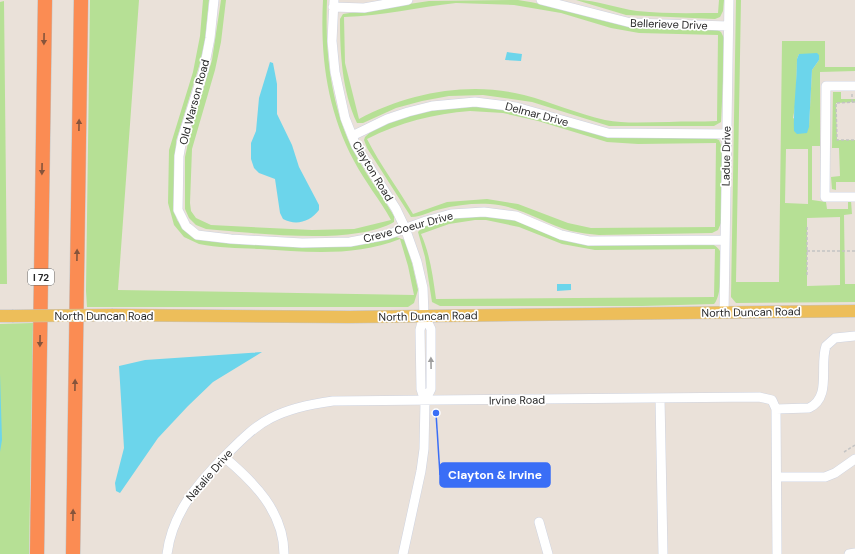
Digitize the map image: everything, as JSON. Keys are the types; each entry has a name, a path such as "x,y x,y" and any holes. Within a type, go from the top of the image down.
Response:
{"highway":[{"name":"I 72","path":"37,554 45,0"},
{"path":"73,554 81,0"}],"main road":[{"name":"North Duncan Road","path":"6,316 113,315 348,317 855,311"}],"street":[{"name":"Old Warson Road","path":"186,226 178,210 179,156 182,139 204,69 210,38 214,0"},
{"path":"333,3 364,8 408,0"},
{"name":"Bellerieve Drive","path":"541,0 631,23 728,26"},
{"name":"Ladue Drive","path":"724,313 729,0"},
{"name":"Clayton Road","path":"333,3 332,41 334,72 340,100 352,136 367,166 396,209 405,228 419,268 423,288 424,315 431,329 432,389 425,401"},
{"path":"855,86 826,86 825,197 855,197"},
{"name":"Delmar Drive","path":"352,136 387,119 408,112 439,105 475,102 516,107 608,133 626,135 726,134"},
{"name":"Creve Coeur Drive","path":"186,226 191,231 203,237 326,243 373,238 451,214 484,212 516,216 561,235 589,241 725,240"},
{"path":"778,554 776,409 809,408 814,406 823,391 826,346 835,338 855,336"},
{"name":"Irvine Road","path":"257,426 282,413 320,403 766,397 774,403 776,409"},
{"path":"660,398 663,554"},
{"path":"403,554 421,471 425,432 425,401"},
{"name":"Natalie Drive","path":"167,554 173,529 186,501 195,488 224,457 257,426"},
{"path":"224,457 258,489 267,500 280,526 284,554"},
{"path":"777,477 825,477 835,473 855,459"},
{"path":"38,481 43,554"},
{"path":"539,522 548,554"},
{"path":"849,554 855,553"}],"path":[{"path":"855,102 836,103 836,140 855,140"},
{"path":"806,227 807,277"},
{"path":"807,251 855,251"},
{"path":"844,452 855,445"}],"green space":[{"path":"90,0 139,0 118,290 414,295 408,266 400,239 366,249 331,252 230,248 199,244 184,237 174,225 168,203 169,150 193,72 200,36 203,0 209,0 205,40 200,63 176,141 174,206 177,220 185,230 351,246 396,237 405,240 418,290 414,303 408,307 87,307"},
{"path":"221,0 226,0 221,42 215,70 192,149 190,203 191,211 196,218 211,225 312,230 354,229 391,220 354,161 337,122 327,82 324,62 322,21 323,0 327,0 328,56 330,74 338,111 351,146 394,216 394,222 376,229 354,234 303,236 206,229 196,225 189,218 185,209 185,157 191,130 212,60"},
{"path":"518,0 545,5 600,20 638,28 716,29 721,32 725,40 721,122 714,126 609,126 532,102 483,95 449,96 422,101 396,108 363,123 357,123 345,85 341,58 340,19 343,14 429,1","holes":["456,3 514,5 561,13 611,28 639,33 718,35 717,121 621,122 605,120 524,95 482,89 439,92 418,96 398,102 359,119 345,63 344,17 372,15"]},
{"path":"576,0 591,1 629,10 657,13 718,13 719,0 724,0 723,11 720,17 715,19 626,15"},
{"path":"736,0 741,0 736,282 779,282 782,41 825,41 825,67 855,67 855,71 820,72 820,146 812,146 812,200 826,202 827,209 848,209 848,201 851,201 852,214 844,215 845,284 855,284 855,302 736,303 731,297","holes":["799,54 819,60 812,70 809,126 793,118 796,102 797,59","786,149 808,149 808,204 785,203","840,217 840,285 807,286 807,218"]},
{"path":"4,1 7,284 0,284 0,2"},
{"path":"833,92 841,92 841,99 855,99 855,102 836,103 837,140 855,140 855,182 836,182 836,190 832,189 831,177 840,176 839,148 832,148"},
{"path":"469,106 500,107 613,137 714,138 719,140 722,147 721,223 718,230 712,233 599,235 571,231 521,211 501,205 490,204 453,206 411,217 367,148 364,140 365,137 374,129 399,118 429,111","holes":["470,111 503,113 538,121 607,142 638,144 716,143 715,227 591,228 568,223 518,204 487,199 447,202 413,214 367,139 405,123 443,114"]},
{"path":"482,214 513,218 562,239 712,244 720,251 722,259 722,272 718,295 714,304 642,306 440,306 432,302 425,257 418,232 423,227 439,221","holes":["486,220 519,227 562,244 595,250 715,249 714,297 436,299 429,258 421,234 449,224"]},
{"path":"33,323 29,554 0,554 0,324"}],"water":[{"path":"507,52 522,54 521,61 505,60"},
{"path":"817,53 819,55 819,60 812,70 809,127 807,133 797,134 794,131 794,122 797,59 799,54"},
{"path":"270,62 273,63 277,84 277,114 292,145 299,167 319,205 319,210 315,214 302,222 293,222 283,219 280,213 275,179 259,173 254,168 251,159 251,143 256,131 259,98"},
{"path":"557,284 571,284 571,290 557,291"},
{"path":"262,352 213,382 158,438 120,493 116,491 115,483 124,448 119,366 145,360"},
{"path":"0,374 2,440 0,452"}],"place":[{"name":"Clayton & Irvine","path":"436,413"}]}
